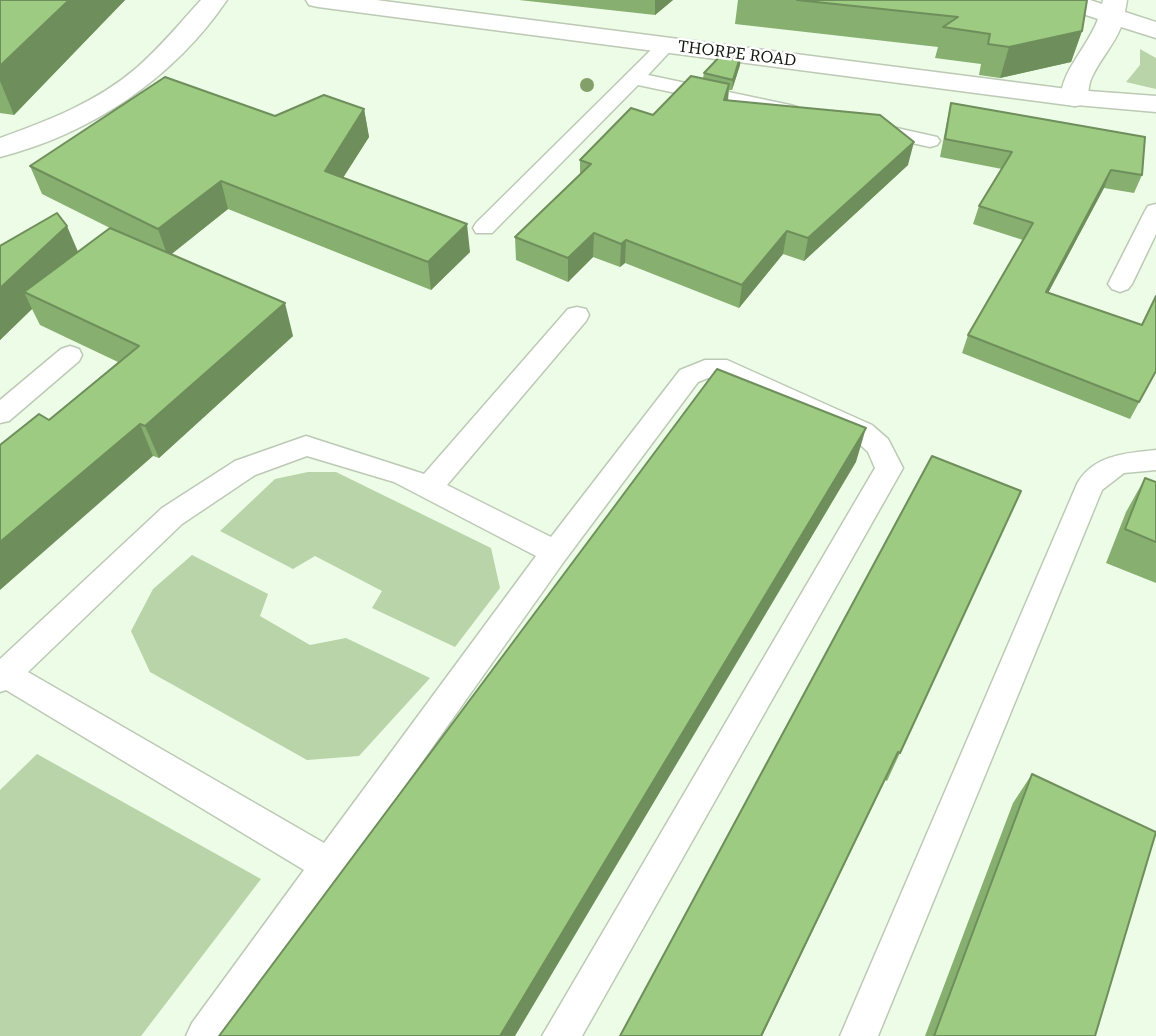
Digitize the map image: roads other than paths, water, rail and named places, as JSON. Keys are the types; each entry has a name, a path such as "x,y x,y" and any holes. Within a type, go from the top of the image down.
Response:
{"street":[{"path":"0,148 102,103 131,86 149,71 215,0"},
{"name":"THORPE ROAD","path":"322,0 1075,98 1156,104"},
{"path":"1065,0 1114,9 1156,30"},
{"path":"1075,98 1074,83 1096,52 1114,9"}],"lane":[{"path":"484,228 667,45"},
{"path":"635,78 809,115"},
{"path":"849,124 930,141"},
{"path":"1120,284 1156,211"},
{"path":"428,488 577,315"},
{"path":"0,414 70,355"},
{"path":"205,1036 555,552 689,376 705,369 727,369 863,432 879,446 889,468 561,1036"},
{"path":"327,864 2,676 172,516 245,468 306,446 403,475 555,552"},
{"path":"859,1036 1091,484 1117,464 1156,460"}]}
